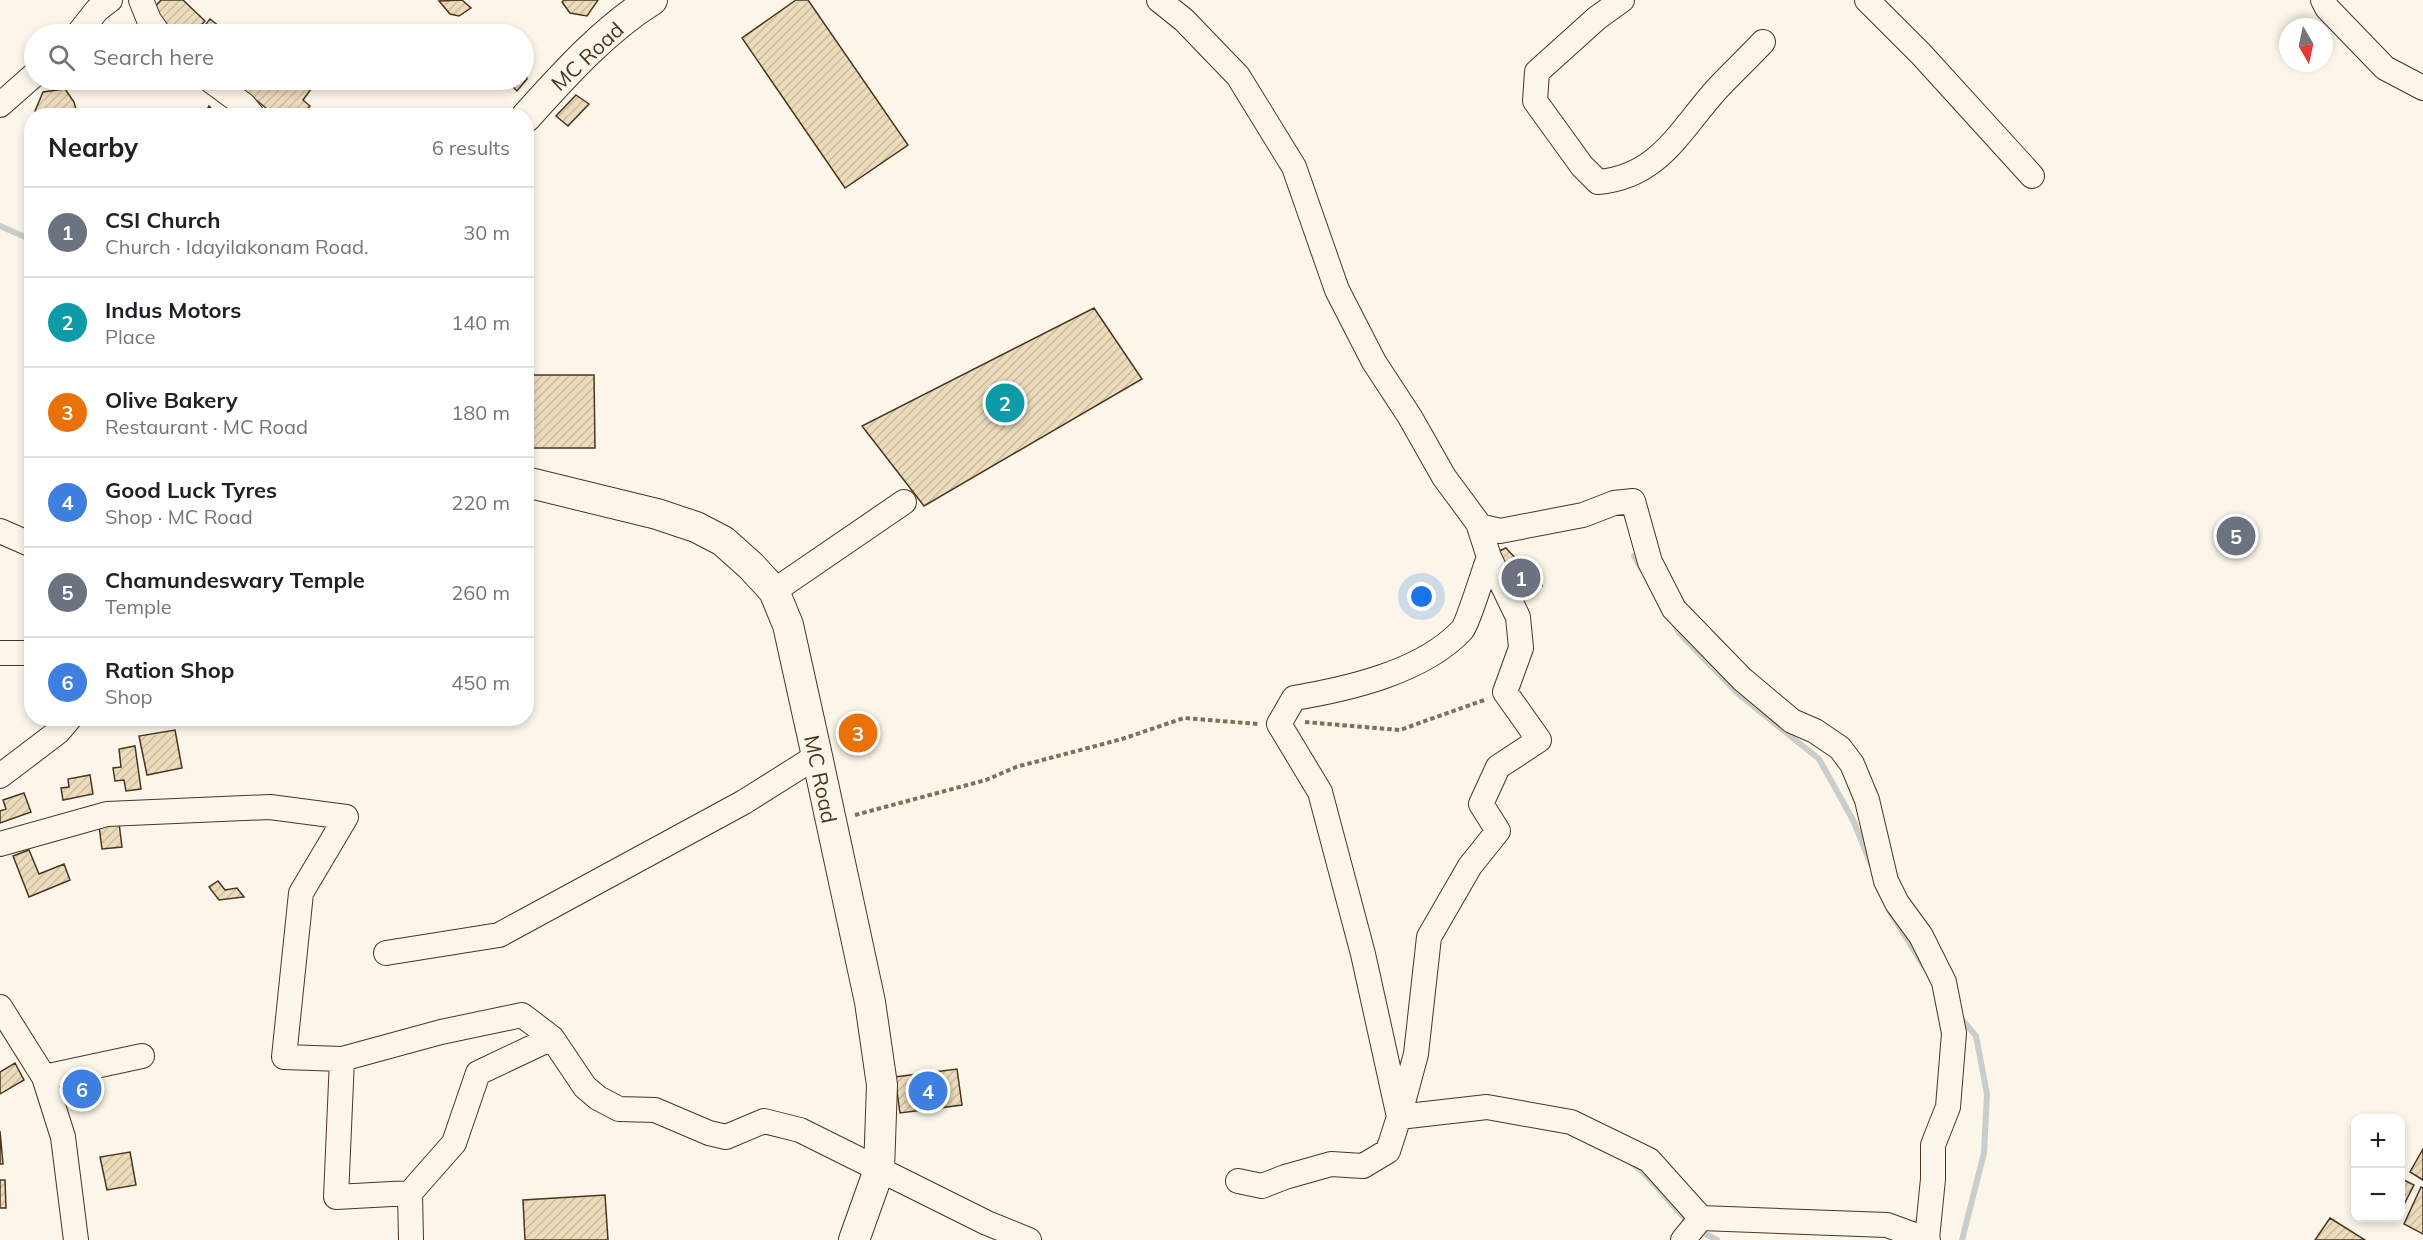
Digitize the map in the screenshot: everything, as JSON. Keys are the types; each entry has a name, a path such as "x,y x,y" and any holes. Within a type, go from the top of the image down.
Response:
{"main road":[{"name":"MC Road","path":"534,108 571,68 639,8 652,0"},
{"name":"MC Road","path":"534,484 657,514 696,527 723,541 774,591 788,625 817,756 870,1002 882,1085 879,1170 854,1240"}],"street":[{"path":"86,24 97,10 110,0"},
{"path":"141,0 152,24"},
{"path":"1159,0 1184,20 1238,76 1294,167 1337,290 1374,362 1410,417 1444,477 1479,526 1489,557 1518,617 1521,648 1505,692 1539,740 1498,767 1481,804 1498,831 1470,866 1429,937 1416,1054 1388,1151 1363,1166 1331,1164 1262,1186 1238,1180"},
{"path":"1622,0 1597,18 1537,72 1535,101 1582,166 1598,182 1616,181 1644,170 1680,136 1717,89 1763,42"},
{"path":"1867,0 1921,54 2032,176"},
{"path":"2323,0 2327,8 2385,68 2423,88"},
{"path":"0,105 24,84"},
{"path":"224,90 246,108"},
{"path":"1399,1117 1487,1107 1571,1122 1649,1160 1701,1218 1887,1225 1928,1240 1933,1145 1948,1107 1954,1033 1944,982 1921,936 1897,903 1886,881 1867,800 1852,764 1840,748 1815,731 1792,721 1742,679 1674,609 1650,562 1633,501 1614,504 1583,515 1500,531 1479,526"},
{"path":"774,591 904,502"},
{"path":"0,531 24,542"},
{"path":"1399,1117 1363,954 1320,792 1279,724 1294,698 1343,688 1388,674 1430,656 1463,628 1489,557"},
{"path":"0,653 24,653"},
{"path":"0,776 63,726"},
{"path":"386,953 499,936 744,802 817,756"},
{"path":"0,844 107,814 270,807 346,817 302,893 284,1057 342,1059 441,1032 522,1015 552,1038 585,1087 598,1098 619,1110 656,1110 710,1133 726,1137 764,1121 800,1130 987,1223 1029,1240"},
{"path":"0,1006 44,1077 63,1137 76,1240"},
{"path":"411,1240 410,1193 454,1143 478,1073 552,1038"},
{"path":"44,1077 142,1056"},
{"path":"342,1059 336,1197 410,1193"},
{"path":"1684,1239 1701,1218"}],"path":[{"path":"831,822 986,780 1016,767 1122,739 1184,718 1253,724 1316,722 1400,730 1505,692"}],"building":[{"path":"161,0 183,0 205,21 202,24 167,24 152,10"},
{"path":"462,0 471,8 459,16 450,14 439,1"},
{"path":"564,0 598,0 587,16 570,13 562,2"},
{"path":"796,0 808,0 908,145 845,188 742,38"},
{"path":"210,19 216,24 206,24"},
{"path":"66,90 76,108 36,108 43,92"},
{"path":"244,90 310,90 303,100 310,106 308,108 266,108"},
{"path":"576,95 589,104 568,126 556,116"},
{"path":"1094,308 1142,379 924,506 862,426"},
{"path":"534,375 594,375 595,448 534,448"},
{"path":"2235,523 2242,527 2239,534 2252,540 2244,546 2228,538"},
{"path":"1506,548 1518,561 1530,560 1542,586 1513,599 1499,551"},
{"path":"175,730 182,768 147,775 139,736"},
{"path":"135,746 141,789 126,791 124,780 115,781 113,768 121,767 119,749"},
{"path":"90,775 93,794 63,800 61,788 69,787 68,779"},
{"path":"24,793 31,812 0,823 0,811 6,809 3,800"},
{"path":"119,823 122,847 102,849 99,826"},
{"path":"29,850 39,874 64,864 70,880 29,897 13,856"},
{"path":"218,881 225,890 237,888 244,897 219,900 209,887"},
{"path":"15,1063 24,1080 0,1094 0,1072"},
{"path":"957,1069 962,1105 900,1113 895,1077"},
{"path":"91,1076 95,1097 72,1102 68,1080"},
{"path":"0,1131 3,1164 0,1164"},
{"path":"2423,1149 2423,1180 2410,1172"},
{"path":"130,1152 136,1185 107,1190 100,1157"},
{"path":"0,1180 5,1180 6,1208 0,1208"},
{"path":"2405,1180 2414,1185 2405,1202"},
{"path":"2421,1187 2423,1188 2423,1234 2404,1224"},
{"path":"605,1195 608,1240 525,1240 523,1200"},
{"path":"2330,1218 2365,1240 2315,1240"}],"waterway":[{"path":"0,226 24,236"},
{"path":"1634,556 1641,568"},
{"path":"1674,623 1679,633 1737,693 1819,759 1853,820 1871,864"},
{"path":"1890,912 1923,965"},
{"path":"1960,1017 1976,1036 1987,1094 1984,1153 1962,1240"},
{"path":"1633,1164 1690,1223"},
{"path":"1698,1230 1717,1240"}],"place":[{"name":"Indus Motors","path":"1005,403"},
{"name":"Chamundeswary Temple","path":"2236,536"},
{"name":"CSI Church","path":"1521,578"},
{"name":"Olive Bakery","path":"858,733"},
{"name":"Ration Shop","path":"82,1089"},
{"name":"Good Luck Tyres","path":"928,1091"}]}
